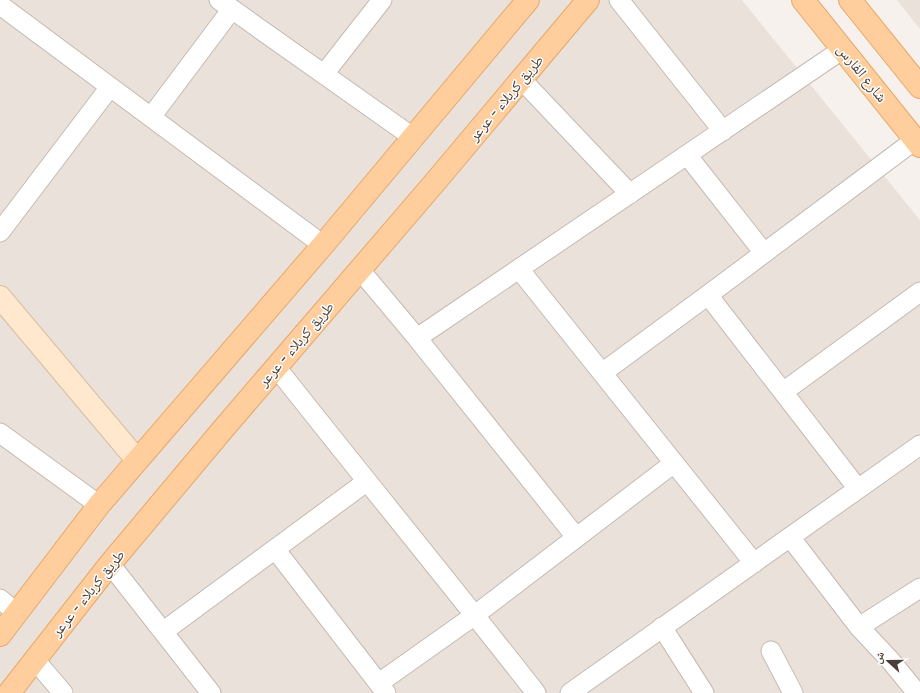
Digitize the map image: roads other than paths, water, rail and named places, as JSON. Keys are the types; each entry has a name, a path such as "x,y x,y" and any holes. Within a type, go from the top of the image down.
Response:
{"main road":[{"path":"0,635 99,505 414,138 528,0"},
{"name":"طريق كربلاء - عرعر","path":"9,693 110,564 588,0"},
{"name":"شارع الفارس","path":"803,0 918,143"},
{"path":"850,0 920,87"}],"street":[{"path":"3,0 0,5 323,245"},
{"path":"324,74 382,0"},
{"path":"619,0 723,131"},
{"path":"151,117 225,5 414,138"},
{"path":"417,338 843,49"},
{"path":"521,79 630,194"},
{"path":"0,232 110,87"},
{"path":"602,373 708,296 764,253 918,143"},
{"path":"687,155 764,253"},
{"path":"519,269 754,563"},
{"path":"360,270 417,338 576,537"},
{"path":"783,392 920,292"},
{"path":"708,296 858,489"},
{"path":"0,297 137,460"},
{"path":"276,367 366,482 475,615 536,693"},
{"path":"0,433 99,505"},
{"path":"570,693 920,445"},
{"path":"275,549 383,688 475,615 674,463"},
{"path":"164,631 366,482"},
{"path":"790,537 859,627 890,660 917,693"},
{"path":"110,564 164,631 211,693"},
{"path":"859,627 920,588"},
{"path":"0,599 17,613"},
{"path":"662,627 704,693"},
{"path":"771,651 793,693"},
{"path":"35,660 63,693"}]}
